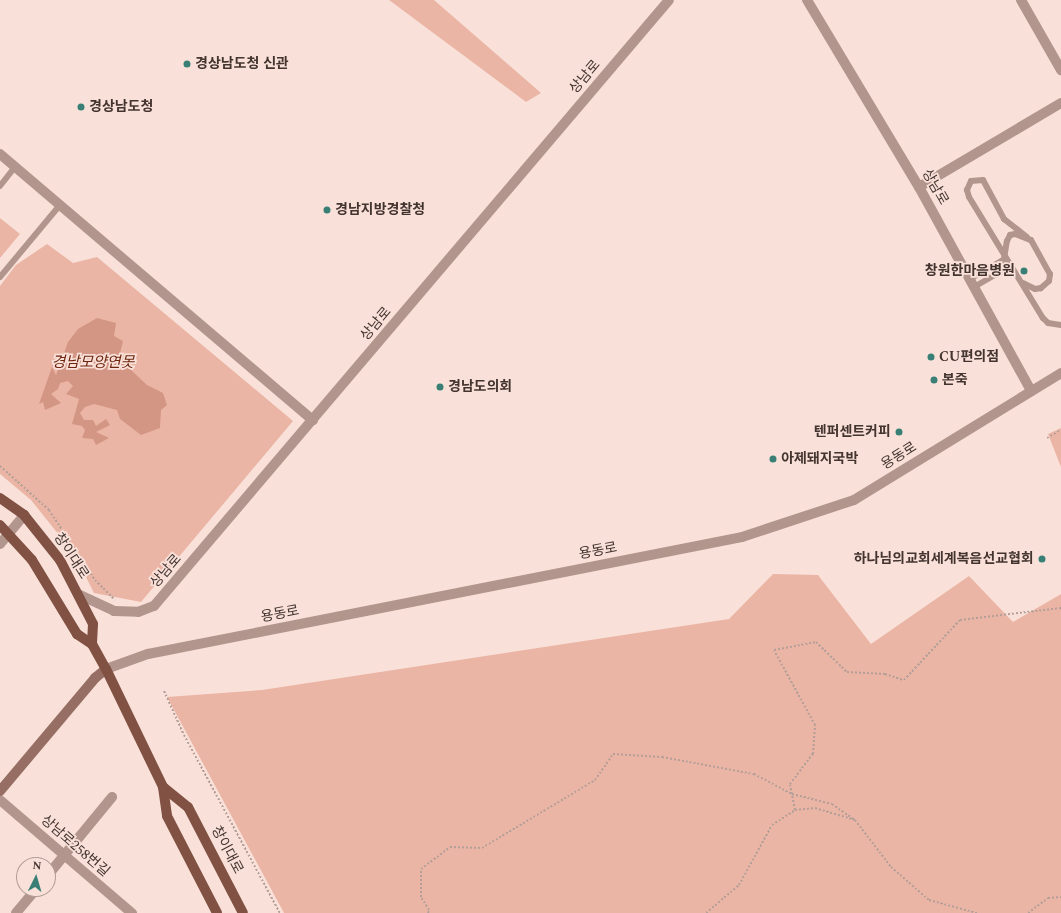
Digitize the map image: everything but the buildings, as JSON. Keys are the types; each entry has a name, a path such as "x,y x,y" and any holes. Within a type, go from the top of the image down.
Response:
{"main road":[{"name":"창이대로","path":"0,498 24,515 60,560 80,595 93,624 92,644"},
{"name":"창이대로","path":"0,525 9,533 49,586 76,634 92,644 106,669 164,787 167,816 217,913"},
{"path":"0,791 95,678 106,669"},
{"name":"창이대로","path":"164,787 188,807 243,913"}],"street":[{"name":"상남로","path":"80,595 114,611 138,612 154,606 669,0"},
{"name":"상남로","path":"807,0 919,187 1031,391"},
{"path":"1021,0 1061,70"},
{"path":"919,187 1061,103"},
{"path":"0,154 313,420"},
{"name":"용동로","path":"106,669 148,654 742,537 854,500 1061,374"},
{"path":"0,544 24,515"},
{"path":"56,865 112,797"},
{"name":"상남로258번길","path":"0,800 132,913"},
{"path":"19,912 30,897"}],"lane":[{"path":"0,186 15,167"},
{"path":"972,283 1008,269 1021,281 1035,289 1041,288 1049,281 1049,270 1027,237 1004,219 983,180 970,181 967,190 969,197 1005,257 1021,281 1043,318 1048,323 1061,325"},
{"path":"0,276 60,205"},
{"path":"972,283 1005,257 1010,235 1027,237"}],"path":[{"path":"1046,438 1061,430"},
{"path":"0,466 49,510 95,580 128,612"},
{"path":"795,810 790,784 813,754 815,725 774,650 816,642 847,672 885,674 904,680 960,620 1061,608"},
{"path":"164,691 184,735 280,913"},
{"path":"428,913 429,910 421,897 421,869 450,847 482,848 595,780 613,754 662,757 754,774 792,794 832,804 855,820 891,867 929,900 977,913"},
{"path":"706,913 739,885 772,825 795,810 815,808 855,820"},
{"path":"1028,913 1048,898 1061,898"}],"shaded area":[{"path":"389,0 434,0 541,93 526,102"},
{"path":"0,218 20,234 0,258"},
{"path":"47,244 73,263 97,257 293,421 141,602 94,593 75,555 31,500 0,474 0,286 16,265"},
{"path":"1061,428 1061,467 1048,434"},
{"path":"773,574 818,575 871,644 969,576 1013,622 1061,594 1061,913 284,913 167,697 262,690 729,619"}],"water":[{"name":"경남모양연못","path":"97,318 116,323 114,336 123,341 120,353 132,371 147,385 163,393 167,405 161,410 160,428 141,435 120,419 117,410 94,404 85,407 80,413 84,420 93,420 96,426 106,419 110,425 96,432 109,438 96,445 93,439 82,438 85,430 82,426 72,424 79,399 66,394 73,386 68,381 60,383 58,389 51,394 61,403 45,410 43,402 39,404 52,367 56,375 68,342 78,329"}],"place":[{"name":"경상남도청 신관","path":"187,64"},
{"name":"경상남도청","path":"81,107"},
{"name":"경남지방경찰청","path":"327,210"},
{"name":"창원한마음병원","path":"1024,271"},
{"name":"CU편의점","path":"931,357"},
{"name":"본죽","path":"934,380"},
{"name":"경남도의회","path":"440,387"},
{"name":"텐퍼센트커피","path":"899,432"},
{"name":"아제돼지국박","path":"773,459"},
{"name":"하나님의교회세계복음선교협회","path":"1042,559"}]}
